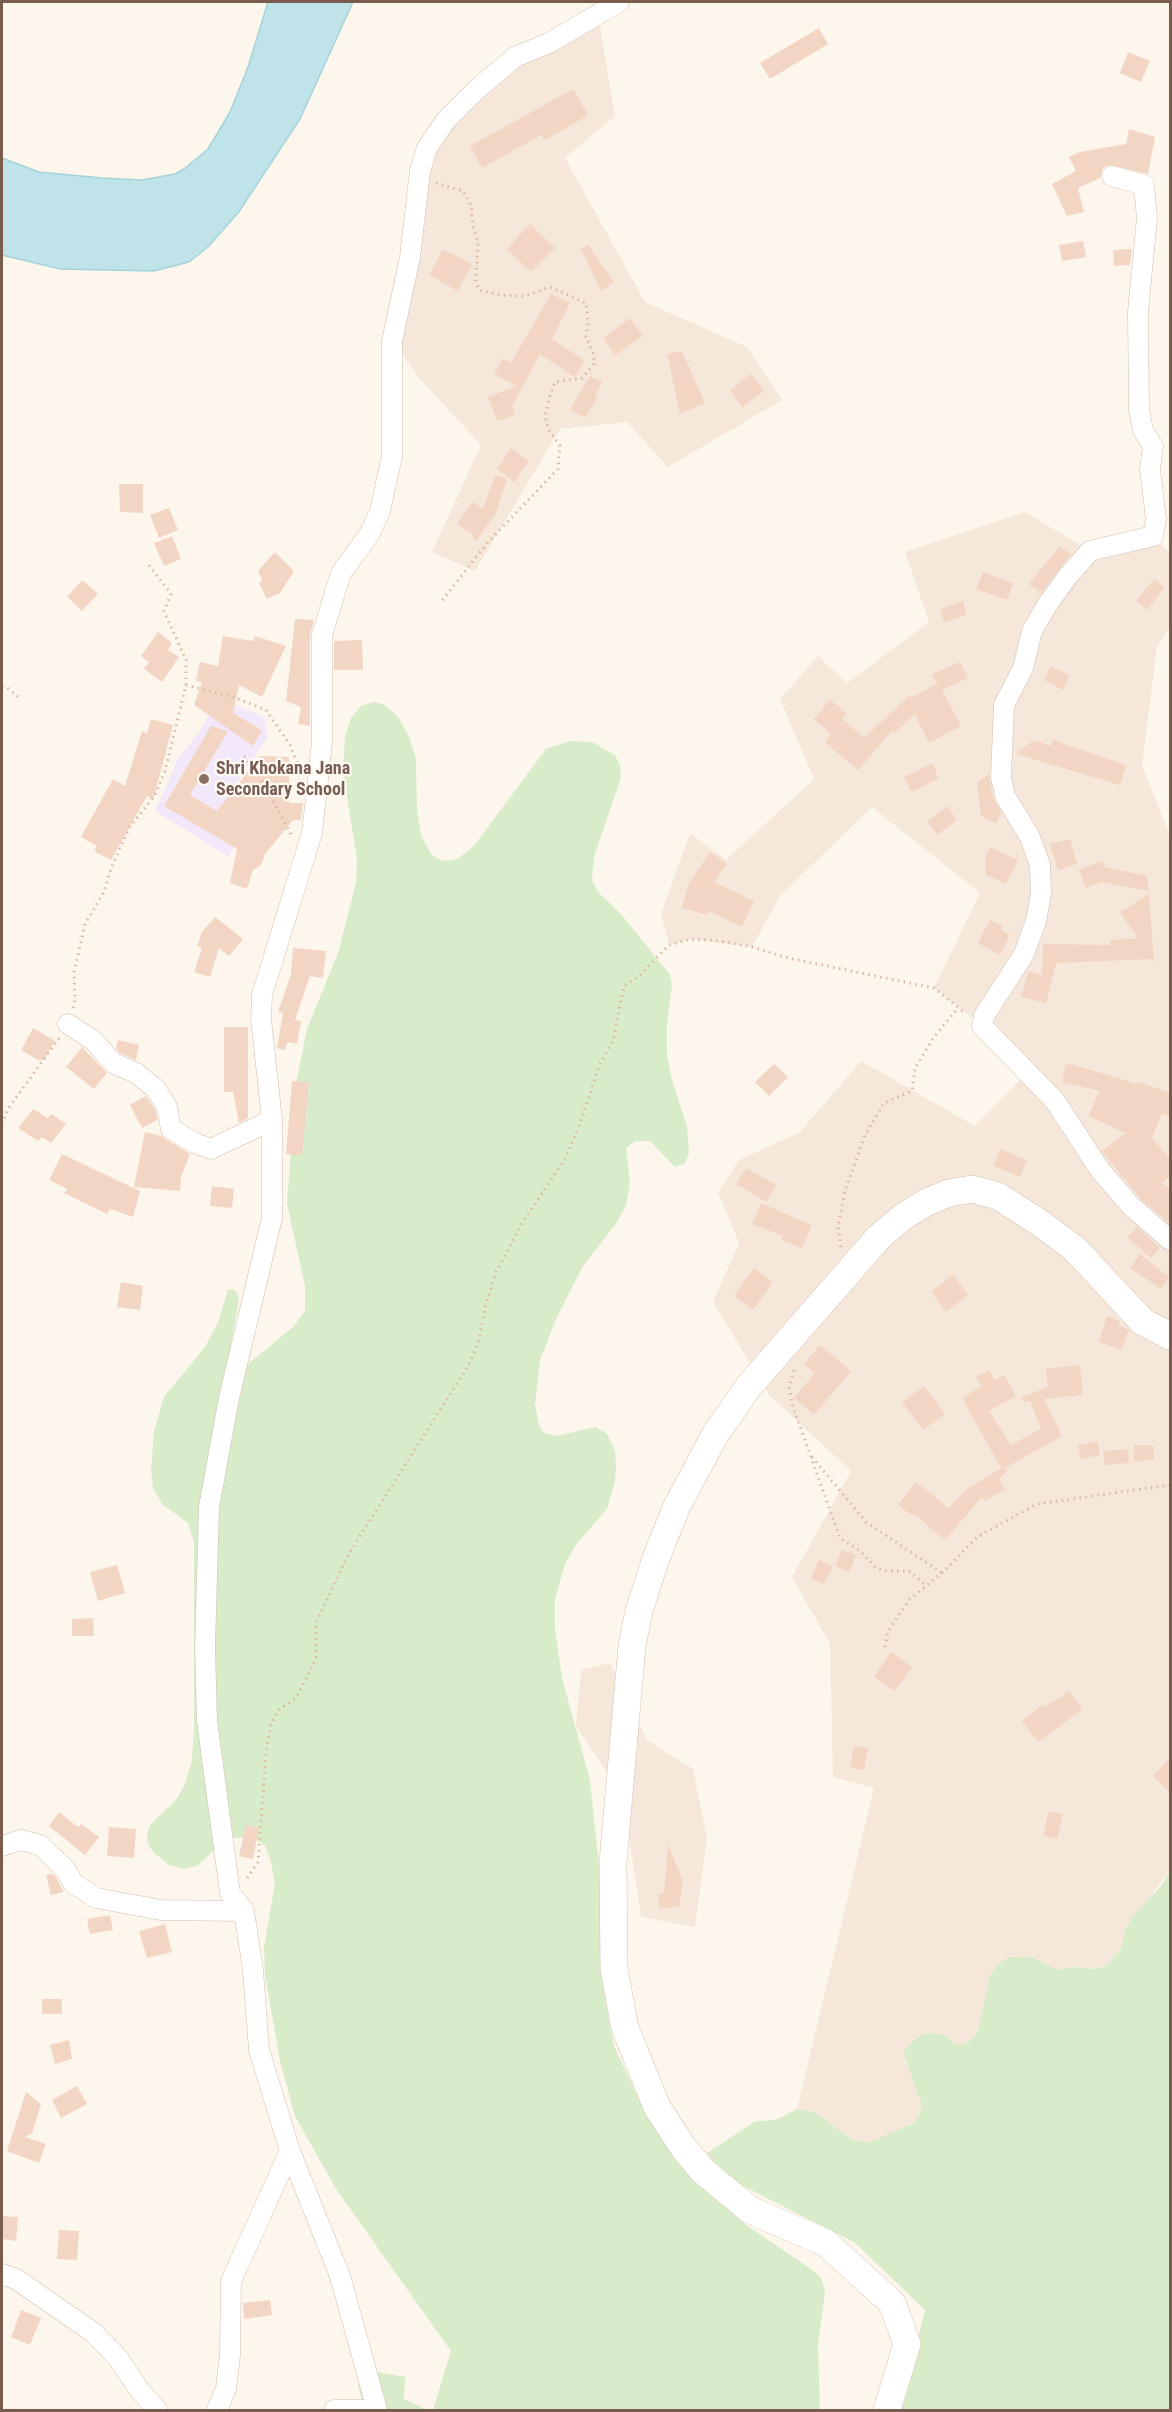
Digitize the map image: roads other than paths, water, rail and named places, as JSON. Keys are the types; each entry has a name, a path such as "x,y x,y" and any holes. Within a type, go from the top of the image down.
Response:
{"main road":[{"path":"887,2410 907,2344 892,2303 826,2243 750,2210 714,2181 683,2147 657,2107 633,2050 616,1991 612,1945 613,1862 632,1646 639,1611 656,1558 677,1506 715,1435 749,1386 879,1237 904,1216 927,1202 949,1193 972,1189 998,1196 1075,1249 1143,1322 1170,1336"}],"street":[{"path":"377,2410 340,2276 290,2151 259,2050 253,1971 244,1911 230,1893 207,1720 205,1647 209,1507 229,1398 272,1218 272,1120 261,1019 262,995 312,833 322,742 322,635 341,573 369,535 380,511 392,456 392,341 410,257 423,161 427,148 446,120 477,89 515,57 549,43 619,2"},
{"path":"1112,176 1144,185 1147,218 1138,312 1139,410 1143,430 1153,447 1150,469 1156,519 1153,536 1090,551 1068,576 1047,604 1032,631 1023,668 1004,705 1001,777 1005,796 1030,837 1040,865 1041,894 1036,921 1024,954 984,1016 982,1026 1055,1101 1100,1170 1131,1206 1170,1240"},
{"path":"68,1024 94,1041 113,1063 136,1073 156,1089 167,1107 171,1129 195,1143 211,1149 272,1120"},
{"path":"2,1846 21,1840 40,1845 66,1870 73,1882 96,1898 161,1910 244,1911"},
{"path":"217,2410 226,2389 230,2355 231,2281 290,2151"},
{"path":"2,2274 16,2279 94,2333 118,2358 138,2388 158,2410"},
{"path":"334,2410 368,2410"}],"water":[{"path":"268,2 353,2 300,119 238,213 208,247 189,262 154,271 60,269 2,255 2,158 39,172 102,178 142,180 175,174 184,169 208,149 230,112 248,67"}],"place":[{"name":"Shri Khokana Jana Secondary School","path":"204,779"}]}
